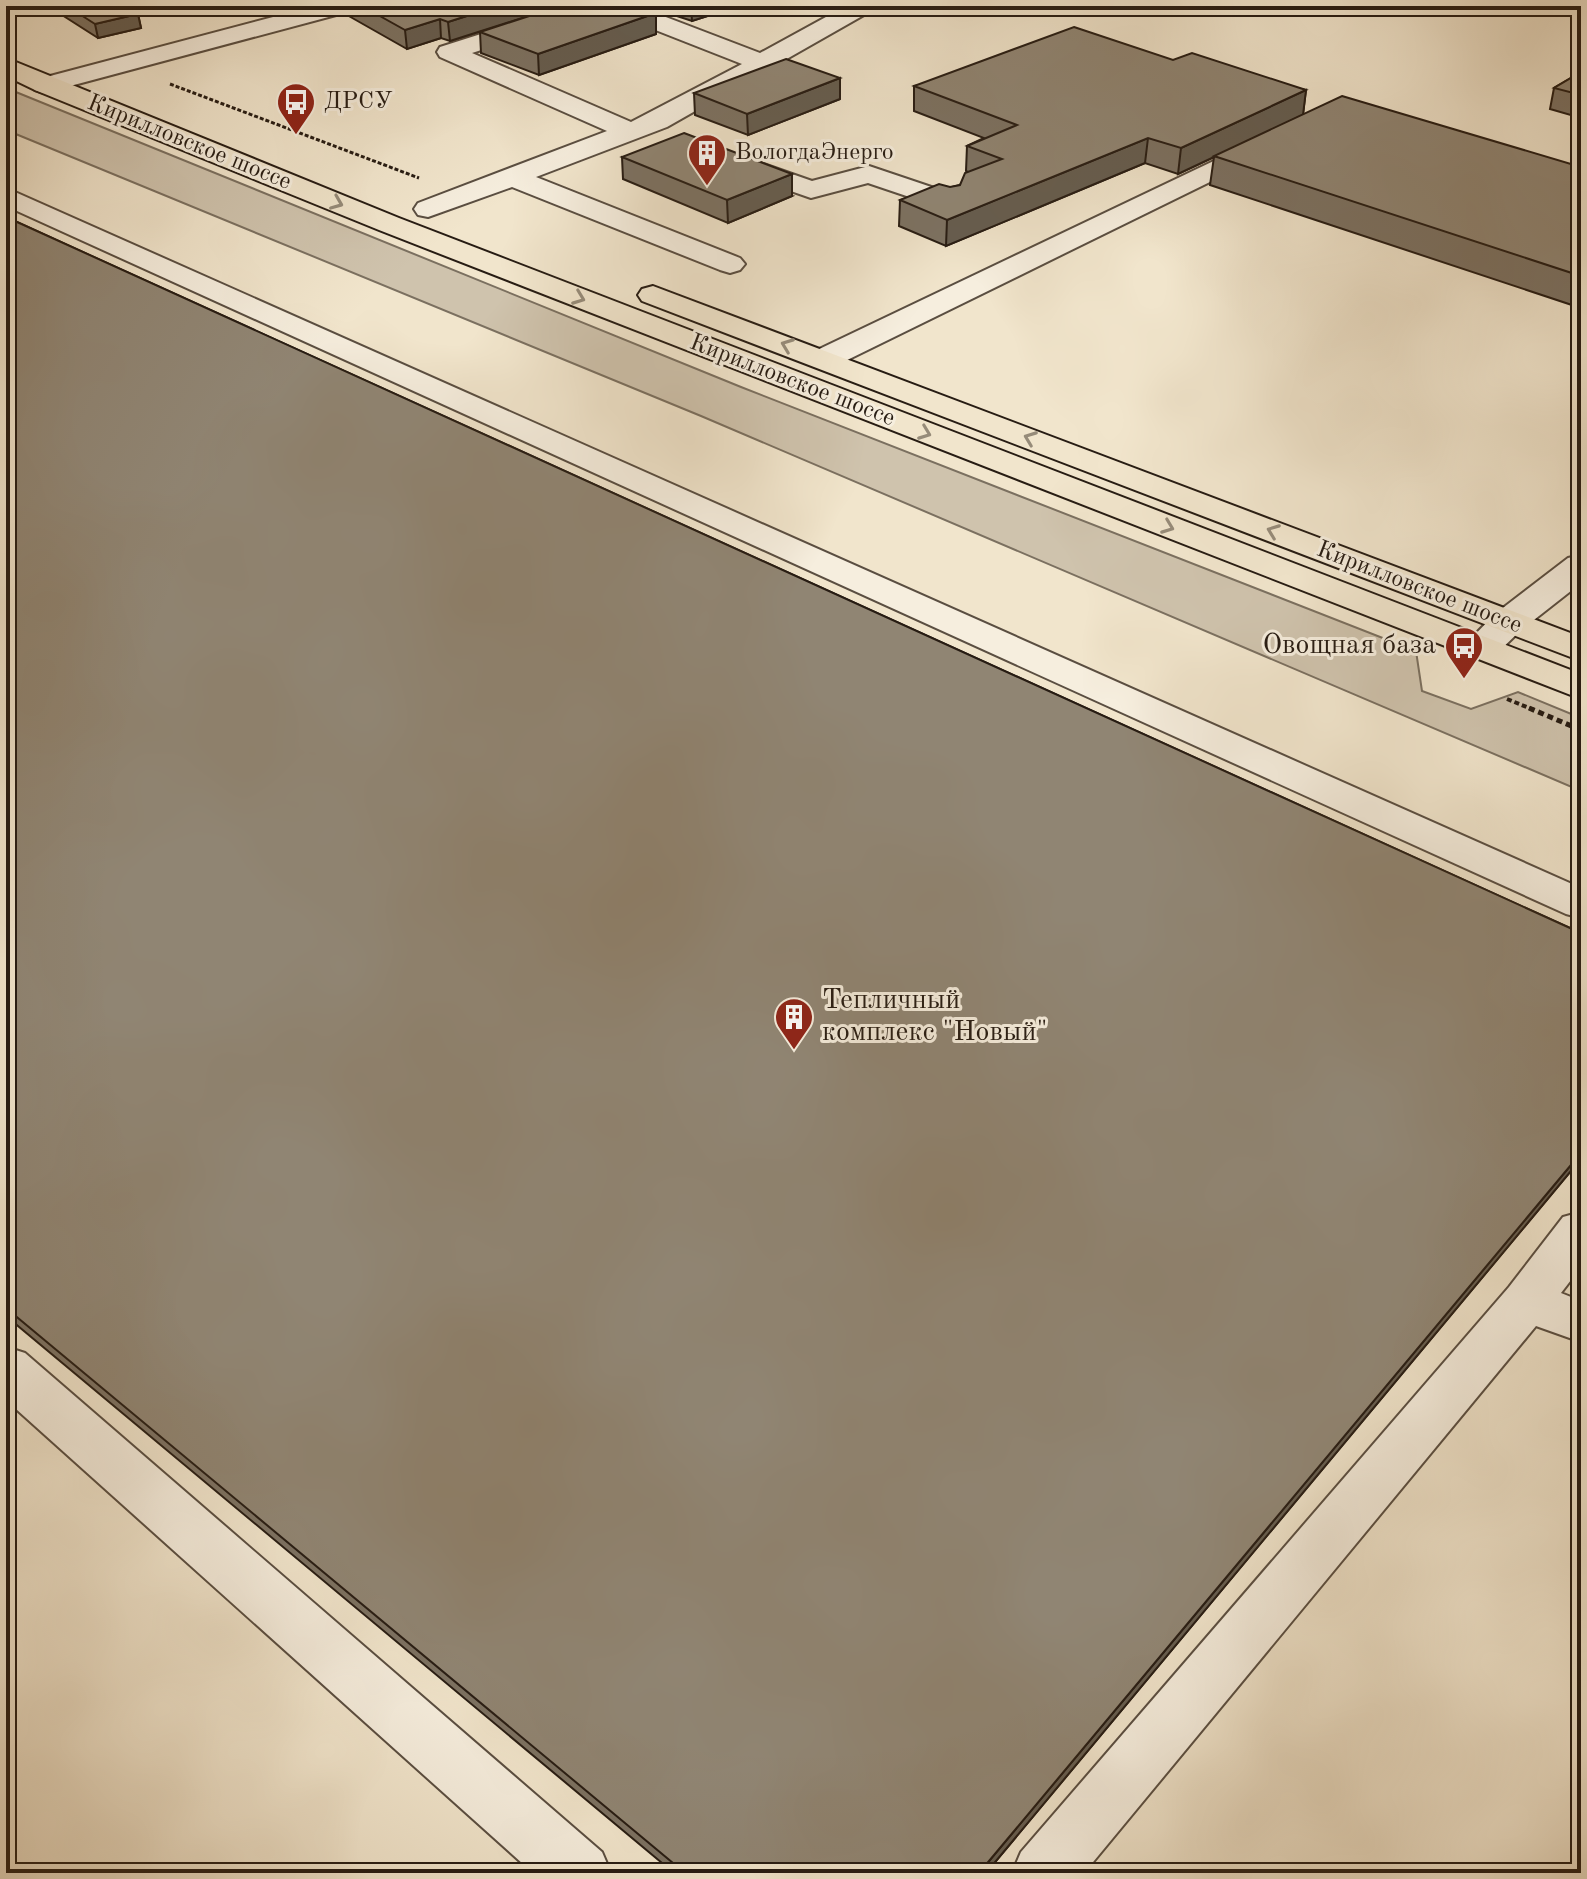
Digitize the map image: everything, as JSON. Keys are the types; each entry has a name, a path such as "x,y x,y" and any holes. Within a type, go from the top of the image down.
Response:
{"main road":[{"name":"Кирилловское шоссе","path":"6,66 59,73 428,209 1581,650"},
{"name":"Кирилловское шоссе","path":"59,73 389,224 1581,687"}],"street":[{"path":"593,6 449,52 637,129 671,138"},
{"path":"615,6 763,63"},
{"path":"428,209 637,129 863,6"},
{"path":"59,73 325,8"},
{"path":"824,359 1284,136"},
{"path":"713,153 811,190 869,174 948,202"},
{"path":"512,177 730,264"},
{"path":"6,196 1581,904"},
{"path":"1481,648 1508,622 1581,566"},
{"path":"1044,1873 1527,1301 1581,1230"},
{"path":"1527,1301 1581,1322"},
{"path":"6,1368 579,1873"}],"shaded area":[{"path":"6,88 741,387 1416,651 1422,691 1471,709 1518,692 1581,718 1581,791 701,416 6,130"}],"building":[{"path":"67,6 130,6 138,14 95,24"},
{"path":"362,6 498,6 448,22 440,19 405,30"},
{"path":"560,6 638,6 656,13 538,54 480,32"},
{"path":"1074,27 1173,60 1192,53 1306,90 1181,148 1148,138 947,220 900,200 939,184 950,187 960,185 965,173 1002,159 967,146 1017,125 914,86"},
{"path":"786,59 840,78 747,114 694,93"},
{"path":"1581,72 1581,95 1554,88"},
{"path":"1342,96 1581,167 1581,276 1214,156"},
{"path":"684,133 792,174 727,200 622,157"},
{"name":"Тепличный комплекс \"Новый\"","path":"6,217 1581,933 1581,1153 979,1873 685,1873 6,1308"}],"place":[{"name":"ДРСУ","path":"296,136"},
{"name":"ВологдаЭнерго","path":"707,187"},
{"name":"Овощная база","path":"1464,680"},
{"name":"Тепличный комплекс \"Новый\"","path":"794,1051"}]}
